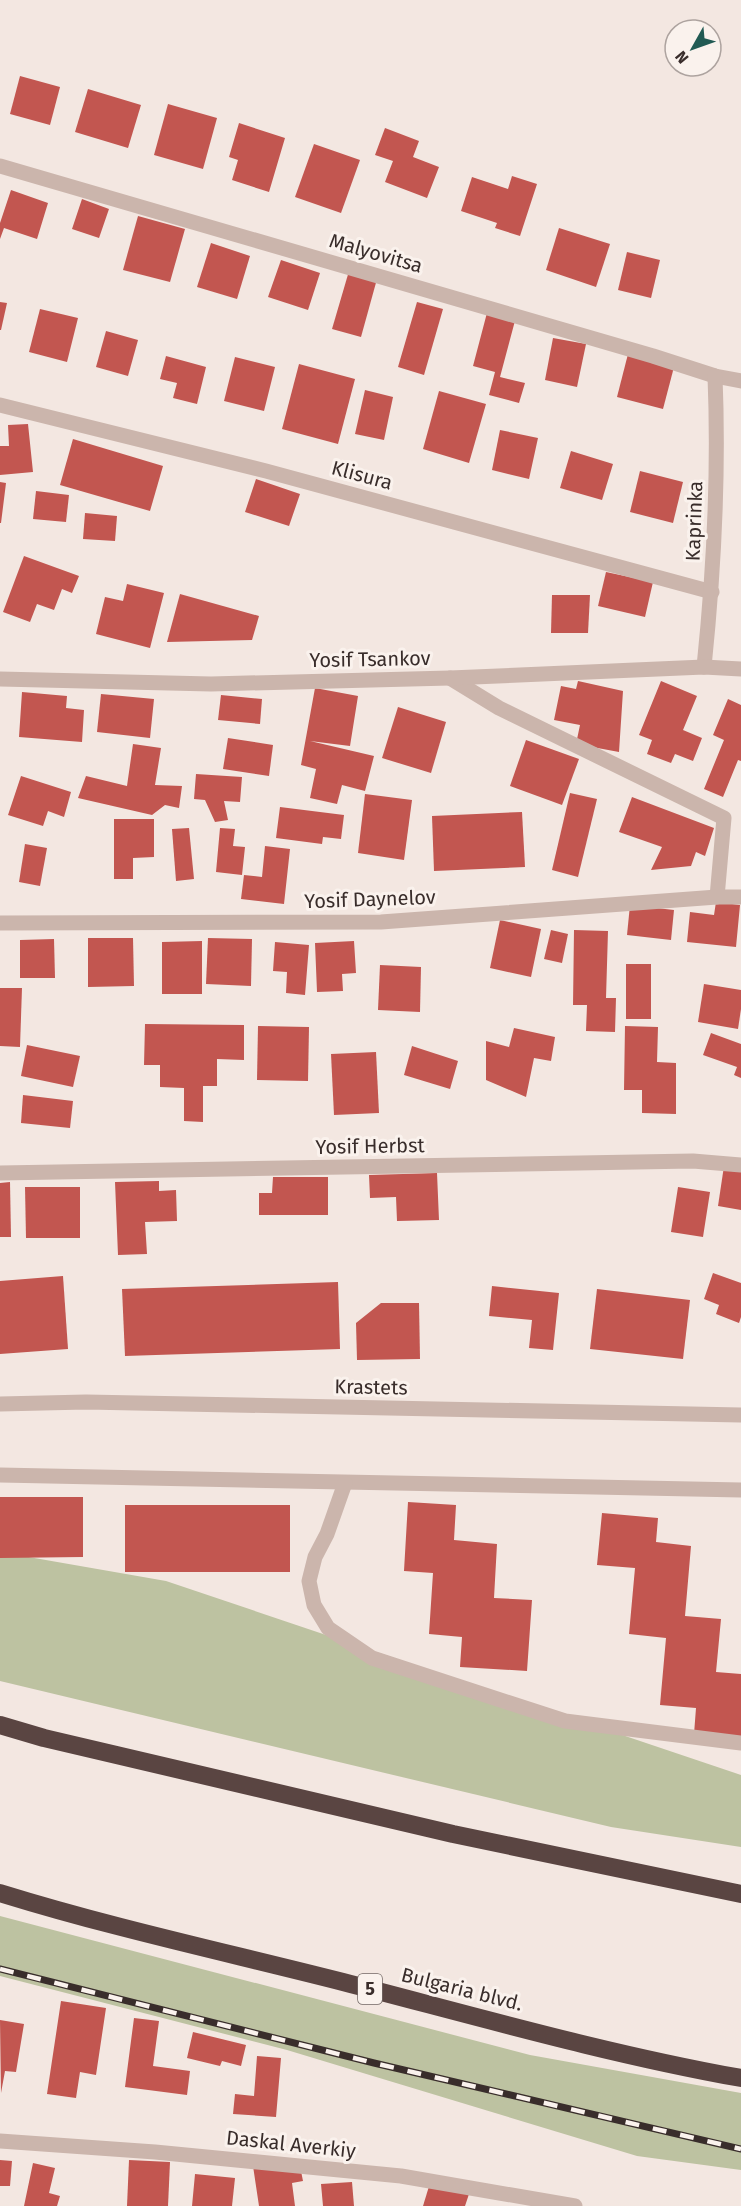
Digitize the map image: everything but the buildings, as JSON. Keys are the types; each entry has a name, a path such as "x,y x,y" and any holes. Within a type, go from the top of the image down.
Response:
{"highway":[{"path":"0,1725 44,1738 453,1834 741,1894"},
{"name":"Bulgaria blvd.","path":"0,1893 73,1916 683,2067 741,2078"}],"street":[{"name":"Malyovitsa","path":"0,166 715,376 741,381"},
{"name":"Kaprinka","path":"705,667 712,592 718,446 715,376"},
{"name":"Klisura","path":"0,405 266,471 712,592"},
{"name":"Yosif Tsankov","path":"0,679 211,684 450,678 705,667 741,669"},
{"path":"450,678 500,708 724,818 717,897"},
{"name":"Yosif Daynelov","path":"0,923 381,922 741,897"},
{"name":"Yosif Herbst","path":"0,1173 693,1161 741,1165"},
{"name":"Krastets","path":"0,1404 86,1402 741,1415"},
{"path":"0,1475 741,1490"},
{"path":"345,1483 327,1534 315,1557 309,1581 314,1605 328,1628 372,1658 565,1721 741,1743"},
{"name":"Daskal Averkiy","path":"0,2141 155,2152 401,2176 575,2206"}],"green space":[{"path":"0,1552 166,1581 741,1775 741,1847 611,1827 0,1681"},
{"path":"0,1916 530,2055 741,2093 741,2170 637,2156 287,2050 0,1976"}],"railway":[{"path":"0,1969 374,2063 741,2149"}]}
